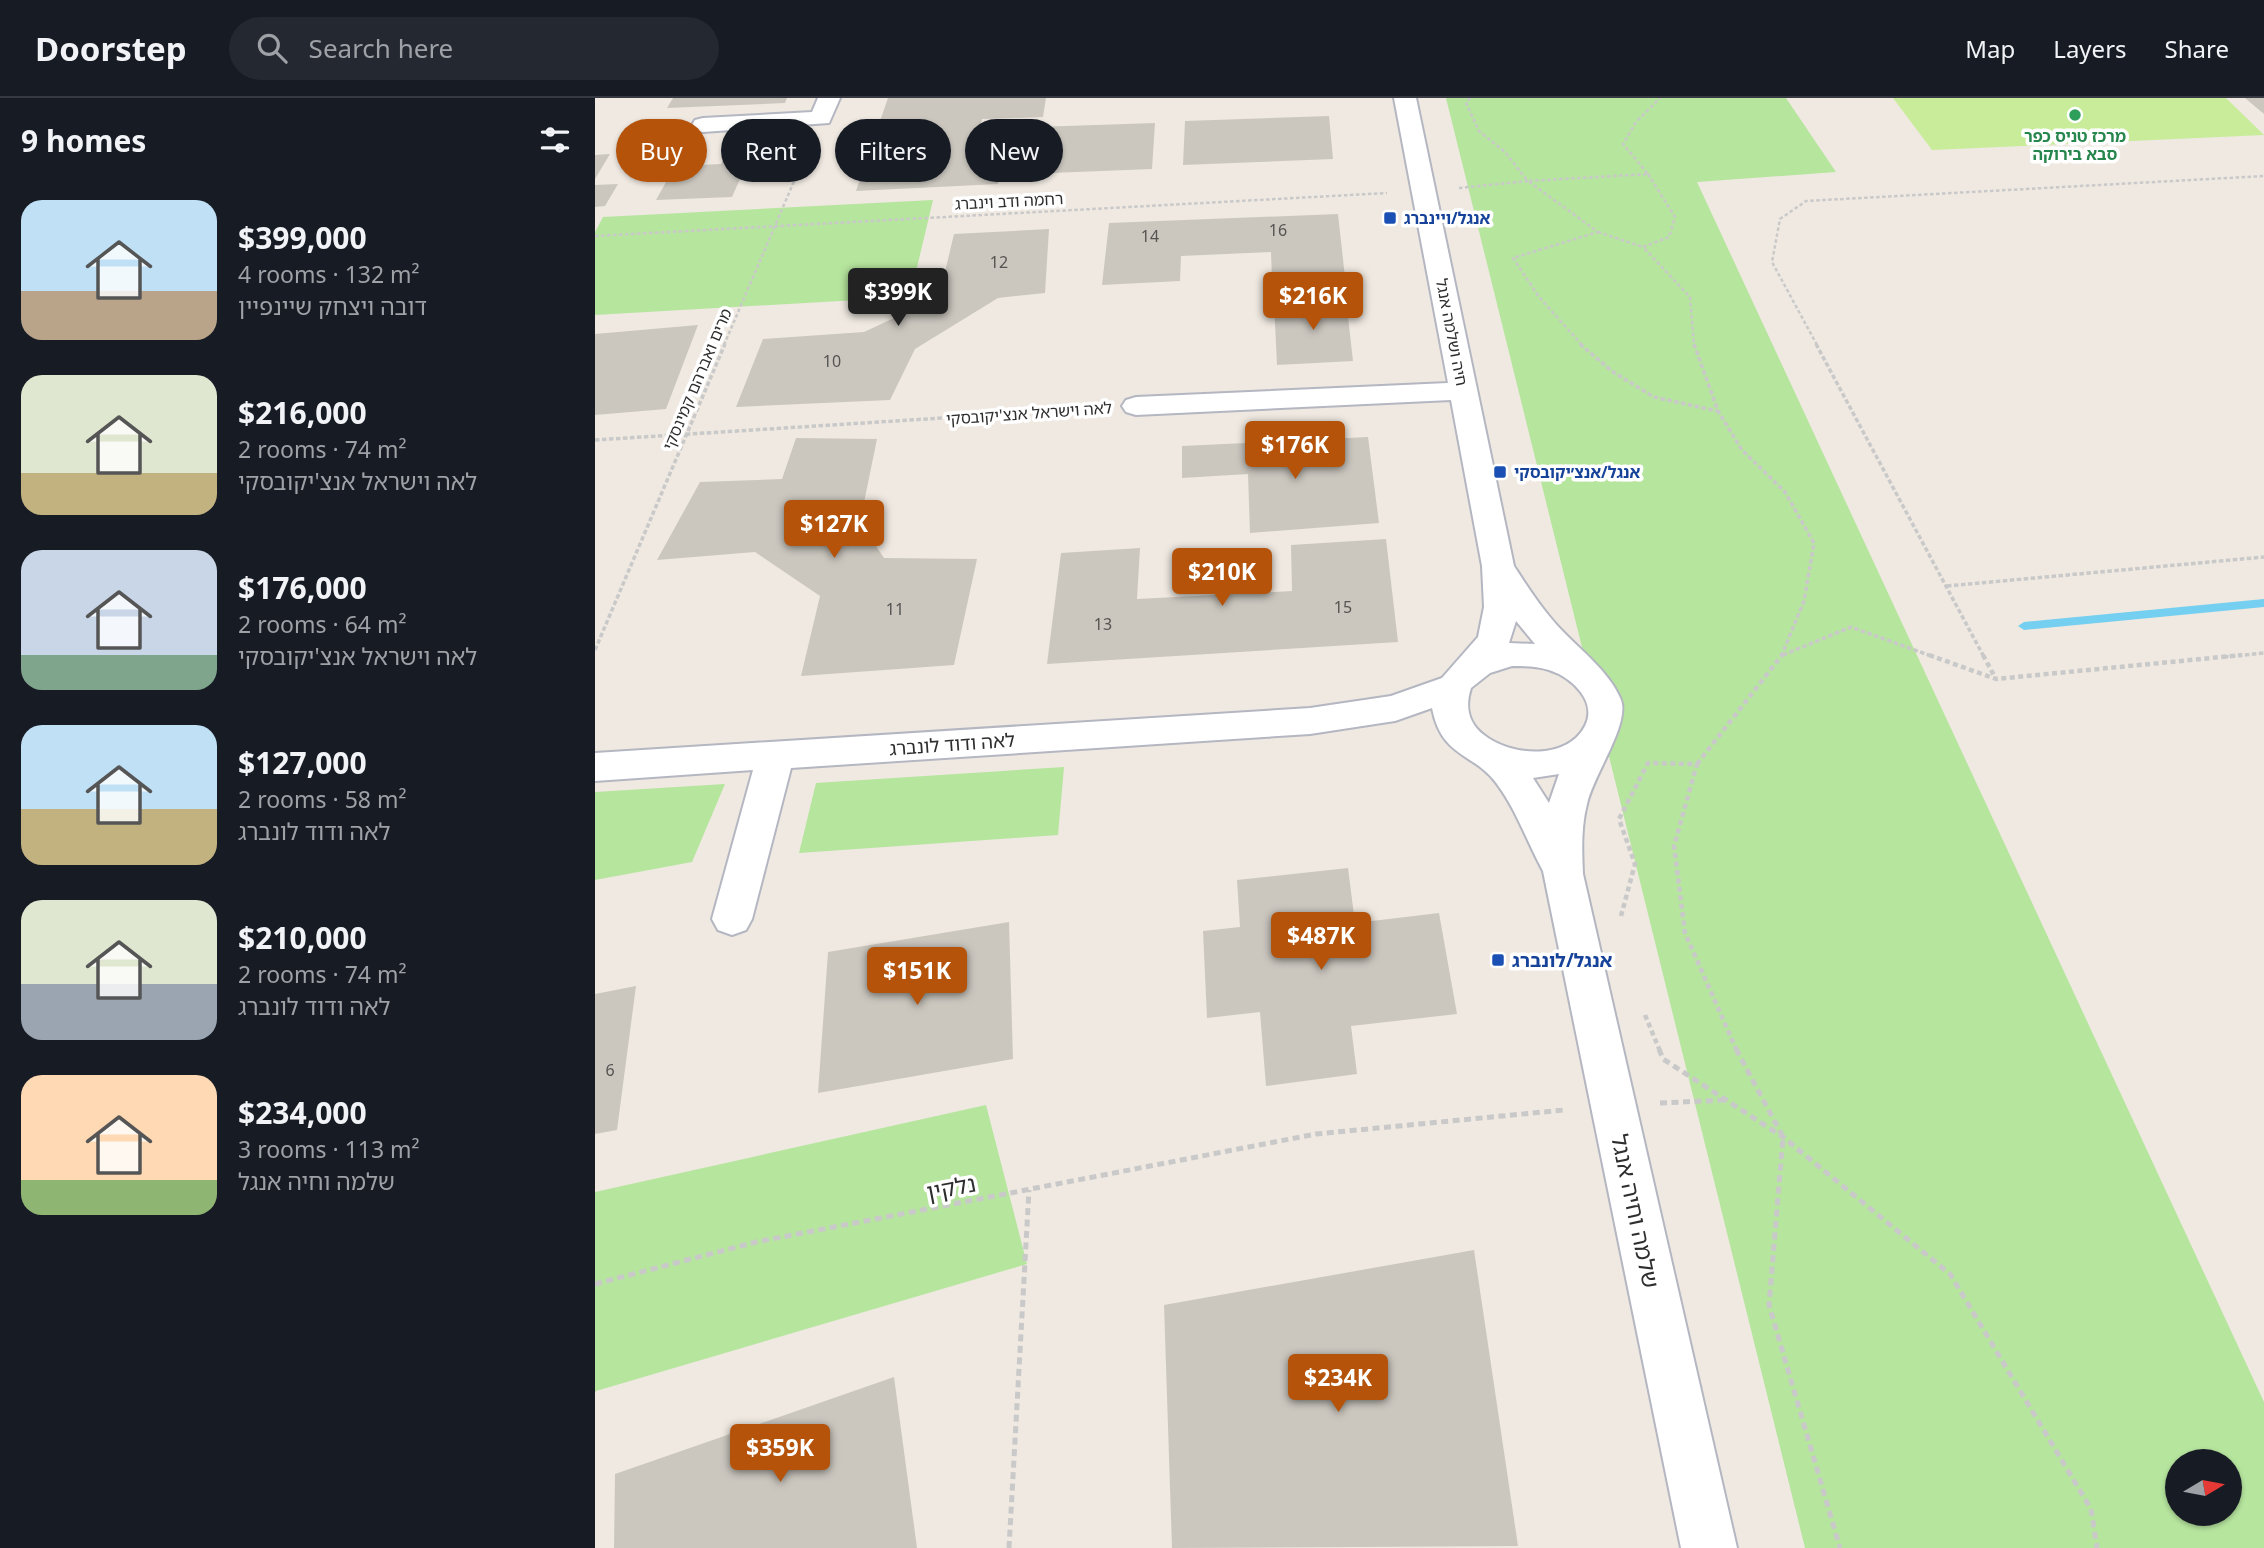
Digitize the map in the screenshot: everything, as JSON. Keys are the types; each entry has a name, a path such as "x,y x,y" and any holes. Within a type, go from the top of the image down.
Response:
{"street":[{"name":"חיה ושלמה אנגל","path":"1405,98 1498,566 1502,602 1498,626 1490,648 1460,679"},
{"path":"707,124 825,108"},
{"name":"לאה וישראל אנצ'יקובסקי","path":"1136,406 1464,391"},
{"name":"חיה ושלמה אנגל","path":"1498,566 1515,598 1532,621 1581,670"},
{"path":"1512,654 1533,654 1558,659 1581,670 1597,685 1605,704 1606,720 1596,738 1578,753 1554,762 1527,765 1488,755 1459,734 1450,716 1449,706 1460,679 1487,660 1512,654"},
{"name":"לאה ודוד לונברג","path":"595,767 1310,721 1395,708 1460,679"},
{"name":"לאה ודוד לונברג","path":"1310,721 1409,726 1457,738 1488,755"},
{"name":"שלמה וחיה אנגל","path":"1596,738 1575,779 1565,806 1563,874 1709,1548"},
{"name":"שלמה וחיה אנגל","path":"1488,755 1521,786 1537,813 1563,874"},
{"path":"731,919 775,756"}],"path":[{"path":"1471,98 1467,103 1479,131 1505,152 1528,181 1598,232 1643,247 1690,297 1692,339 1718,411 1742,450 1785,492 1814,543 1804,601 1783,655 1696,764 1674,846 1685,933 1728,1034 1783,1136 1769,1305 1840,1548"},
{"path":"1643,247 1669,237 1675,217 1649,174 1623,144 1636,122 1660,98"},
{"name":"מרים ואברהם קמינסקי","path":"595,650 825,108"},
{"name":"רחמה ודב וינברג","path":"595,236 1424,191 1528,181 1649,174"},
{"path":"1996,678 1772,262 1780,219 1806,201 2264,176"},
{"path":"1598,232 1513,258 1527,284 1565,330 1617,374 1654,397 1718,411"},
{"name":"לאה וישראל אנצ'יקובסקי","path":"595,440 1136,406"},
{"path":"1947,586 2264,557"},
{"path":"1783,655 1851,626 1996,678 2264,653"},
{"path":"1619,925 1635,864 1619,819 1648,763 1696,764"},
{"path":"1643,1010 1663,1059 1783,1136 1950,1274 2091,1509 2097,1548"},
{"name":"נלקין","path":"595,1284 756,1242 1316,1134 1613,1106 1727,1100"},
{"path":"1009,1548 1029,1190"}],"green space":[{"path":"1446,98 1786,98 1836,172 1697,182 2264,1402 2264,1548 1805,1548"},
{"name":"מרכז טניס כפר סבא בירוקה","path":"1893,98 2226,98 2264,135 1932,150"},
{"path":"933,200 910,297 595,315 595,232 603,217"},
{"path":"1064,767 1058,835 799,853 816,783"},
{"path":"725,784 692,862 595,880 595,792"},
{"path":"986,1105 1027,1264 595,1393 595,1192"}],"building":[{"path":"673,98 787,98 785,103 667,108"},
{"path":"888,98 1046,98 1043,117 965,119 965,182 998,184 856,191 859,182 951,182 951,119 881,119"},
{"path":"2245,98 2264,98 2264,114"},
{"path":"1329,116 1333,159 1183,165 1185,121"},
{"path":"1155,123 1152,169 1063,173 1063,126"},
{"path":"610,154 595,179 595,155"},
{"path":"721,164 721,182 739,182 732,197 656,200 666,182 707,182 707,165"},
{"path":"618,184 605,206 595,207 595,185"},
{"path":"1338,214 1345,277 1272,280 1271,252 1181,256 1180,281 1102,285 1109,223"},
{"path":"1049,229 1045,293 998,298 915,349 890,400 736,407 763,339 864,332 939,297 954,234"},
{"path":"1346,299 1353,361 1277,365 1274,303"},
{"path":"698,325 666,409 595,415 595,334"},
{"path":"1368,437 1379,523 1250,533 1248,474 1182,478 1182,446"},
{"path":"796,438 877,439 860,522 884,558 977,559 954,665 801,676 820,596 755,552 657,560 700,482 782,479"},
{"path":"1386,539 1398,642 1047,664 1061,553 1140,548 1137,599 1292,591 1291,545"},
{"path":"1348,868 1355,923 1439,913 1457,1014 1351,1026 1357,1074 1266,1086 1260,1012 1207,1018 1203,931 1240,927 1237,880"},
{"path":"1009,922 1013,1059 818,1093 828,952"},
{"path":"636,986 617,1130 595,1134 595,994"},
{"path":"1474,1250 1518,1546 1172,1548 1164,1305"},
{"path":"894,1377 917,1548 614,1548 615,1474"}],"waterway":[{"path":"2024,626 2264,603"}],"place":[{"name":"מרכז טניס כפר סבא בירוקה","path":"2075,115"},
{"name":"אנגל/ויינברג","path":"1390,218"},
{"name":"אנגל/אנצ׳יקובסקי","path":"1500,472"},
{"name":"אנגל/לונברג","path":"1498,960"}]}
